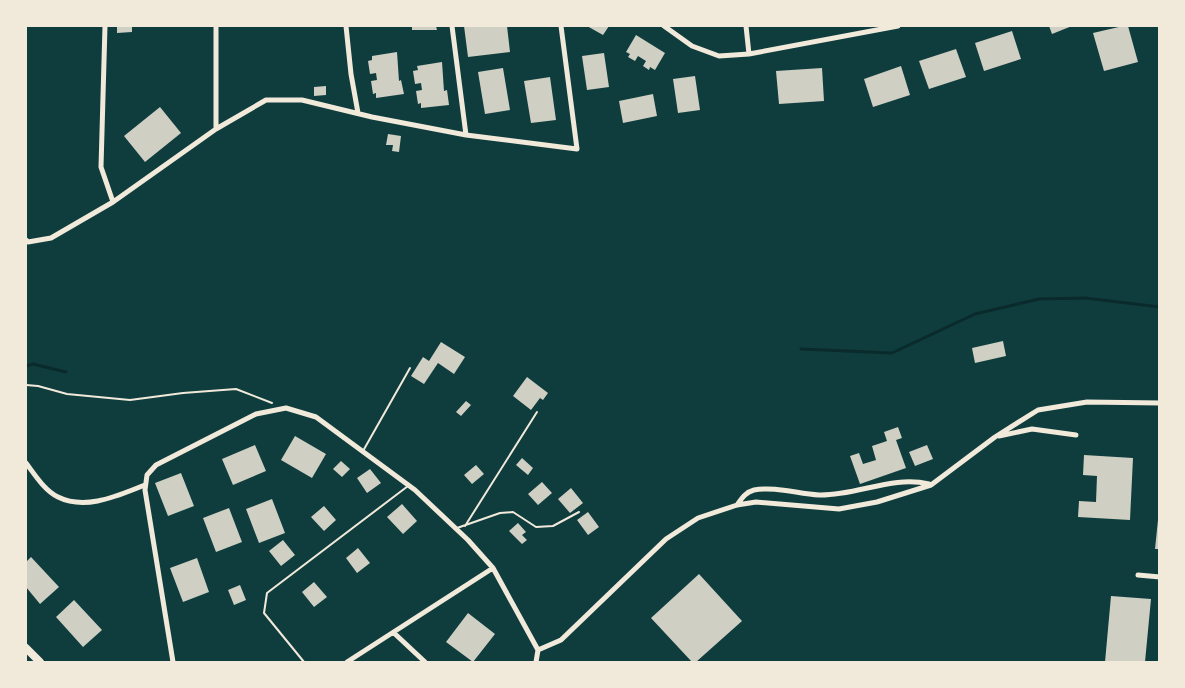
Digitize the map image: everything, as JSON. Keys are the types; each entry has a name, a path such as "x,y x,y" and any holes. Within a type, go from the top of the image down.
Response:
{"main road":[{"path":"26,648 40,663"}],"street":[{"path":"105,26 101,167 113,202"},
{"path":"216,26 216,129"},
{"path":"346,26 358,113"},
{"path":"452,26 466,135"},
{"path":"26,240 28,242 51,238 113,202 216,129 266,100 302,100 466,135 577,149 561,26"},
{"path":"664,26 692,46 719,56 749,54 898,26"},
{"path":"746,26 749,54"},
{"path":"538,650 561,640 666,539 698,518 756,501 839,509 877,502 931,485 994,437 1038,410 1087,402 1160,403"},
{"path":"173,663 145,490 147,476 156,465 256,414 286,408 316,417 409,486 456,529 493,568 538,650 537,663"},
{"path":"994,437 1032,429 1076,435"},
{"path":"26,464 48,490 58,497 72,501 100,500 146,484"},
{"path":"737,505 746,493 754,490 788,490 820,495 880,484 915,481 931,485"},
{"path":"347,663 493,568"},
{"path":"1138,575 1160,577"},
{"path":"394,633 424,663"}],"lane":[{"path":"363,452 410,368"},
{"path":"465,526 537,412"},
{"path":"304,663 264,613 267,593 409,486"},
{"path":"456,529 500,513 513,513 536,527 553,526 579,512"}],"path":[{"path":"26,385 67,394 130,400 236,389 286,408"}],"building":[{"path":"117,26 132,26 132,32 117,33"},
{"path":"412,26 436,26 437,30 412,30"},
{"path":"464,26 507,26 510,52 468,57"},
{"path":"587,26 609,26 603,35"},
{"path":"1049,26 1072,26 1052,34"},
{"path":"1128,26 1138,62 1104,71 1093,33"},
{"path":"1012,31 1021,59 984,71 975,43"},
{"path":"636,35 665,53 655,70 650,67 649,70 643,66 646,61 638,56 635,61 628,57 630,54 626,52"},
{"path":"956,49 966,77 929,89 919,61"},
{"path":"397,52 399,81 401,80 404,94 376,98 371,81 377,80 376,73 370,74 368,61 372,60 372,56"},
{"path":"604,53 609,87 587,90 582,56"},
{"path":"442,62 444,91 447,90 449,105 421,108 416,91 422,90 421,83 415,84 413,71 418,70 417,66"},
{"path":"901,66 910,95 873,107 864,79"},
{"path":"503,68 510,110 485,114 478,72"},
{"path":"822,68 824,101 779,104 776,71"},
{"path":"695,76 700,110 678,113 673,79"},
{"path":"550,77 556,120 531,123 524,81"},
{"path":"326,86 326,95 314,96 314,87"},
{"path":"653,94 657,116 623,123 619,101"},
{"path":"160,107 181,133 145,162 124,136"},
{"path":"388,134 401,136 399,152 392,151 393,145 386,145"},
{"path":"1003,341 1006,356 975,363 972,348"},
{"path":"441,342 465,357 454,374 438,363 424,384 411,376 423,357 429,361"},
{"path":"527,377 548,393 543,400 540,398 531,410 513,396"},
{"path":"466,401 471,405 461,416 456,412"},
{"path":"898,427 902,438 896,440 906,468 860,484 850,456 859,453 863,464 876,460 872,446 887,441 884,432"},
{"path":"295,436 326,454 312,478 281,460"},
{"path":"255,445 266,471 233,485 222,459"},
{"path":"927,445 933,459 915,466 909,452"},
{"path":"1084,455 1133,458 1130,520 1078,517 1079,501 1096,502 1097,476 1083,475"},
{"path":"522,458 533,468 528,475 516,465"},
{"path":"341,461 350,469 342,477 333,469"},
{"path":"476,465 484,474 472,484 464,475"},
{"path":"370,469 381,483 367,493 357,478"},
{"path":"181,473 194,506 168,516 155,483"},
{"path":"542,482 552,493 538,505 528,494"},
{"path":"571,488 583,503 570,513 558,499"},
{"path":"272,499 285,533 259,543 246,509"},
{"path":"402,504 417,521 403,534 387,517"},
{"path":"324,506 336,520 324,531 311,517"},
{"path":"229,508 242,542 216,552 203,518"},
{"path":"588,512 599,527 588,535 577,520"},
{"path":"1158,520 1160,520 1160,549 1155,549"},
{"path":"518,523 526,532 522,535 527,540 522,544 509,531"},
{"path":"283,540 295,555 281,566 269,551"},
{"path":"358,548 370,563 357,573 346,558"},
{"path":"31,557 59,587 40,604 26,587 26,562"},
{"path":"197,558 209,592 183,602 170,568"},
{"path":"699,574 742,621 696,662 692,662 651,618"},
{"path":"314,582 327,597 314,607 302,592"},
{"path":"240,585 246,600 234,605 228,590"},
{"path":"1111,596 1151,599 1145,662 1105,662"},
{"path":"74,600 102,630 83,647 56,617"},
{"path":"468,613 495,634 473,662 446,642"}],"waterway":[{"path":"801,349 892,353 975,314 1039,299 1085,298 1160,307"},
{"path":"26,366 33,364 66,372"}]}
